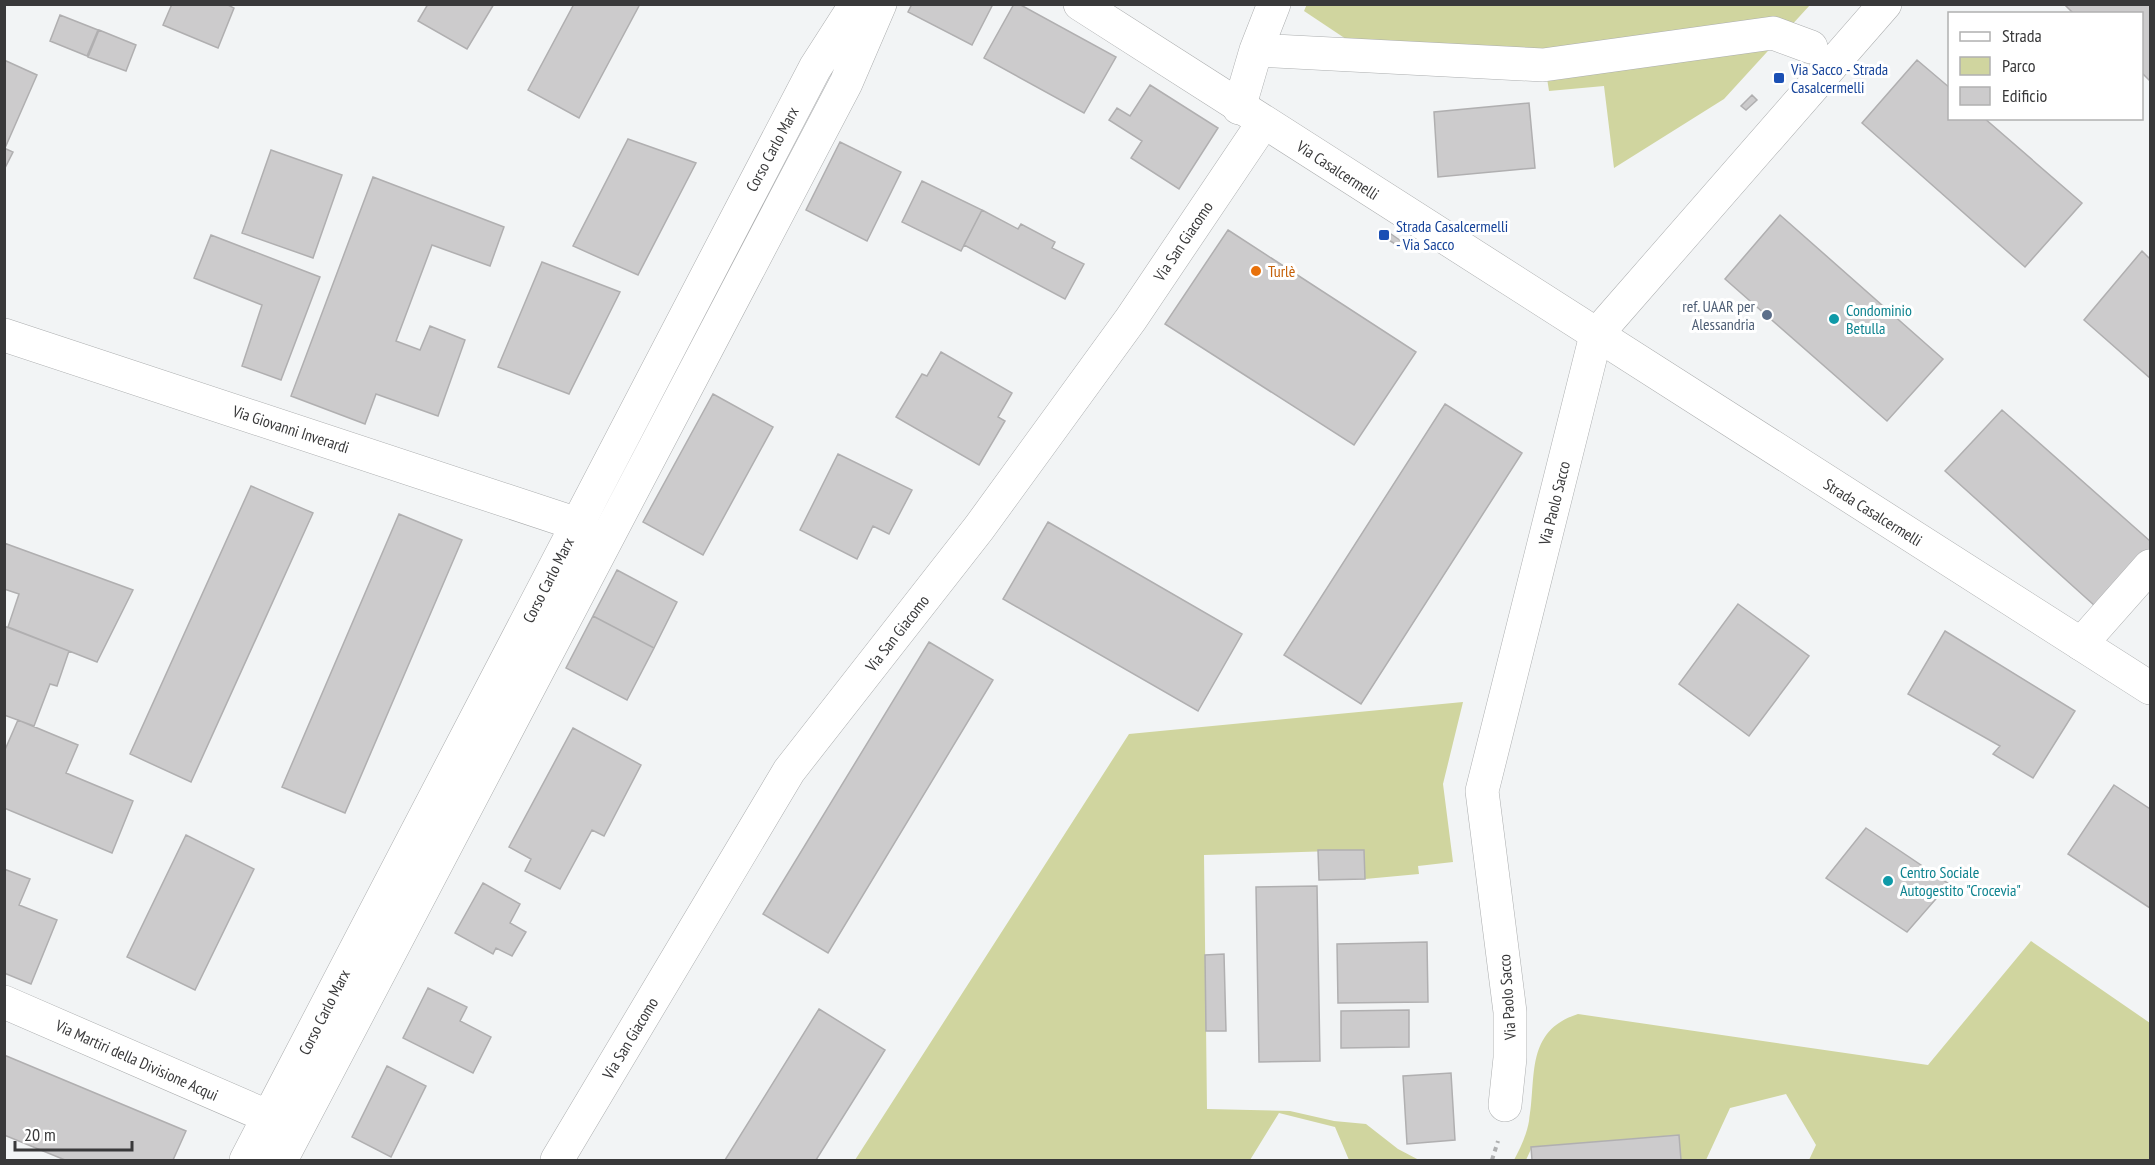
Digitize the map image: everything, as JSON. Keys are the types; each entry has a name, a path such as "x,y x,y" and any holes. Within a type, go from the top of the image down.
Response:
{"street":[{"name":"Corso Carlo Marx","path":"246,1161 815,68 856,4"},
{"name":"Corso Carlo Marx","path":"281,1161 846,83 880,4"},
{"name":"Via Casalcermelli","path":"1080,4 1596,335"},
{"name":"Via San Giacomo","path":"557,1161 789,771 979,528 1131,319 1251,115 1256,50 1274,4"},
{"name":"Via Paolo Sacco","path":"1505,1105 1510,1058 1510,1012 1482,791 1596,335 1885,4"},
{"path":"1256,50 1543,65 1773,33 1811,47"},
{"name":"Via Giovanni Inverardi","path":"4,335 577,524"},
{"name":"Strada Casalcermelli","path":"1596,335 2151,688"},
{"path":"2081,644 2151,566"},
{"name":"Via Martiri della Divisione Acqui","path":"4,1002 269,1117"}],"green space":[{"path":"1307,4 1810,5 1724,99 1614,168 1604,86 1549,91 1544,59 1361,49 1304,11"},
{"path":"1463,702 1443,784 1453,862 1418,866 1419,874 1365,879 1364,850 1204,855 1207,1109 1290,1111 1334,1121 1366,1124 1398,1149 1419,1160 1349,1160 1335,1127 1279,1113 1250,1160 855,1160 1129,734"},
{"path":"2031,941 2150,1023 2150,1160 1809,1160 1816,1145 1786,1094 1730,1108 1706,1160 1681,1160 1678,1135 1532,1147 1526,1160 1514,1160 1528,1126 1536,1058 1541,1044 1549,1032 1561,1022 1578,1014 1928,1065"}],"building":[{"path":"172,4 226,4 234,8 218,48 163,25"},
{"path":"428,4 494,4 467,49 418,21"},
{"path":"574,4 640,4 579,118 528,90"},
{"path":"912,4 993,4 972,45 908,12"},
{"path":"1014,4 1019,4 1116,57 1084,113 984,58"},
{"path":"2064,4 2150,4 2150,81 2143,74 2143,12 2072,12"},
{"path":"60,15 98,30 87,56 50,41"},
{"path":"99,30 136,45 126,71 88,57"},
{"path":"4,60 37,75 5,148 4,148"},
{"path":"1917,60 1948,86 1948,120 1986,120 2082,203 2025,267 1862,123"},
{"path":"1150,85 1218,128 1179,189 1131,158 1142,141 1109,120 1117,108 1130,116"},
{"path":"1752,95 1757,100 1746,110 1741,106"},
{"path":"1529,103 1535,168 1438,177 1434,112"},
{"path":"628,139 696,163 638,275 573,246"},
{"path":"840,142 901,172 867,241 806,210"},
{"path":"4,148 13,152 4,170"},
{"path":"271,150 342,175 313,258 242,233"},
{"path":"373,177 504,227 490,266 432,245 396,341 420,350 430,326 465,340 438,416 376,394 365,424 291,396"},
{"path":"922,181 982,210 961,251 902,222"},
{"path":"982,210 1018,229 1021,224 1055,242 1052,248 1084,264 1065,299 964,245"},
{"name":"Condominio Betulla","path":"1780,215 1943,359 1887,421 1725,279"},
{"path":"1228,230 1416,352 1354,445 1165,324"},
{"path":"1391,234 1404,243 1400,247 1387,239"},
{"path":"211,235 320,277 281,380 242,366 262,305 194,278"},
{"path":"2142,251 2150,259 2150,378 2084,320"},
{"path":"542,262 620,292 569,394 498,367"},
{"path":"941,352 1012,393 998,417 1005,421 979,465 896,417 922,374 927,376"},
{"path":"713,394 773,427 703,555 643,522"},
{"path":"1445,404 1522,453 1361,704 1284,655"},
{"path":"2002,410 2150,541 2150,563 2105,615 1945,471"},
{"path":"838,454 912,490 889,534 873,526 857,559 800,530"},
{"path":"251,486 313,513 191,782 130,754"},
{"path":"399,514 462,540 345,813 282,787"},
{"path":"1048,522 1242,634 1198,711 1003,599"},
{"path":"4,543 133,590 97,662 8,627 19,594 4,589"},
{"path":"617,570 677,602 654,648 593,616"},
{"path":"1738,604 1809,656 1749,736 1679,684"},
{"path":"593,616 654,648 627,700 566,668"},
{"path":"4,626 69,651 57,686 50,684 34,726 4,715"},
{"path":"1945,631 2075,711 2033,778 1993,754 2000,746 1908,694"},
{"path":"929,642 993,680 828,953 763,914"},
{"path":"18,720 78,745 66,773 133,801 112,853 4,808 4,752"},
{"path":"573,728 641,765 604,836 592,830 560,889 525,871 531,859 509,847"},
{"path":"2114,785 2150,809 2150,908 2068,854"},
{"name":"Centro Sociale Autogestito \"Crocevia\"","path":"1866,828 1949,884 1907,932 1826,878"},
{"path":"186,835 254,869 195,990 127,957"},
{"path":"1318,850 1364,850 1365,879 1319,880"},
{"path":"4,869 30,879 19,905 57,920 31,984 4,973"},
{"path":"483,883 520,904 510,923 526,932 512,956 496,948 493,954 455,933"},
{"path":"1317,886 1320,1061 1259,1062 1256,887"},
{"path":"1427,942 1428,1002 1338,1003 1337,944"},
{"path":"1224,954 1226,1031 1206,1031 1205,955"},
{"path":"428,988 467,1007 460,1021 491,1037 473,1073 403,1038"},
{"path":"819,1009 885,1050 816,1160 725,1160"},
{"path":"1409,1010 1409,1047 1341,1048 1341,1011"},
{"path":"4,1055 186,1131 173,1160 65,1160 4,1135"},
{"path":"387,1066 426,1086 391,1157 352,1137"},
{"path":"1451,1073 1455,1140 1407,1144 1403,1076"},
{"path":"1679,1135 1681,1160 1532,1160 1531,1147"}],"place":[{"name":"Via Sacco - Strada Casalcermelli","path":"1779,78"},
{"name":"Strada Casalcermelli - Via Sacco","path":"1384,235"},
{"name":"Turlè","path":"1256,271"},
{"name":"ref. UAAR per Alessandria","path":"1767,315"},
{"name":"Condominio Betulla","path":"1834,319"},
{"name":"Centro Sociale Autogestito \"Crocevia\"","path":"1888,881"}]}
